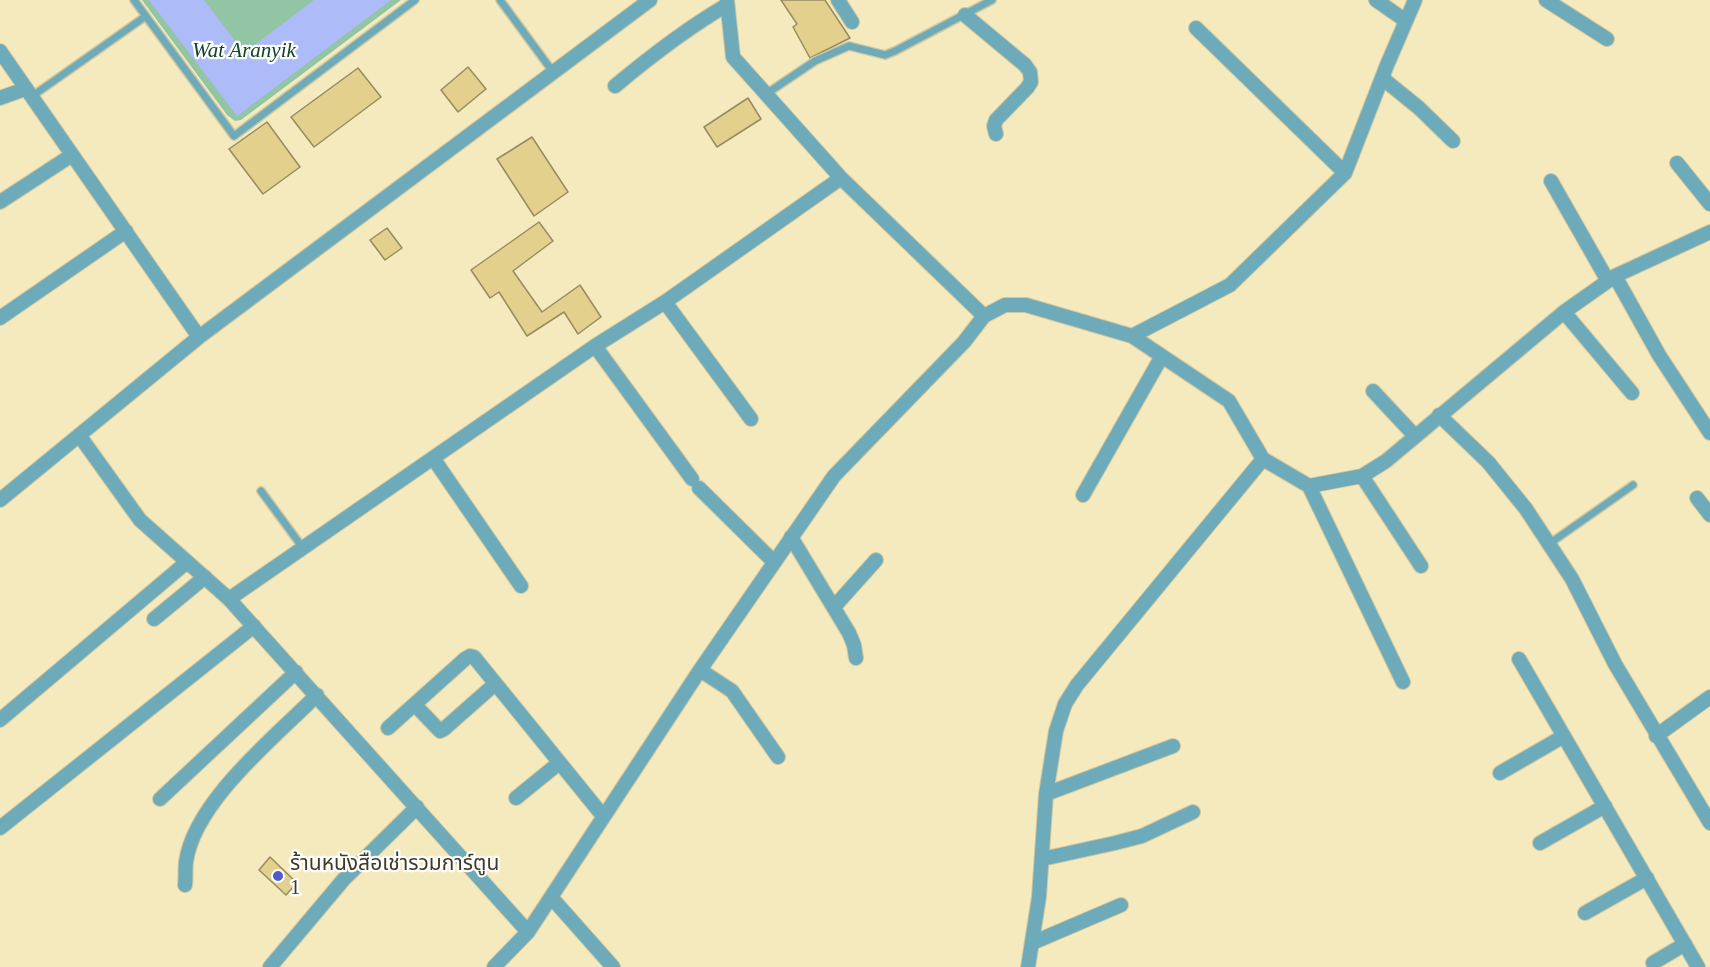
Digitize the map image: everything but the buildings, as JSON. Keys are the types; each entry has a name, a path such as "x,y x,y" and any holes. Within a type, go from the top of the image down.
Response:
{"street":[{"path":"0,500 199,337 650,0"},
{"path":"838,0 852,22"},
{"path":"1376,0 1406,21"},
{"path":"1132,336 1230,285 1345,173 1415,0"},
{"path":"1546,0 1607,39"},
{"path":"615,86 658,50 727,2 733,57 841,178 984,316"},
{"path":"965,15 1025,65 1030,72 1031,82 1027,88 996,120 994,126 996,134"},
{"path":"1196,28 1345,173"},
{"path":"0,51 199,337"},
{"path":"1382,78 1419,108 1453,141"},
{"path":"0,98 28,93"},
{"path":"0,202 72,154"},
{"path":"1677,163 1710,204"},
{"path":"229,599 595,346 664,302 841,178"},
{"path":"1551,180 1611,279 1710,433"},
{"path":"0,318 126,231"},
{"path":"1309,486 1362,477 1386,461 1564,312 1611,279 1710,232"},
{"path":"664,302 751,419"},
{"path":"494,967 528,932 700,670 834,477 964,342 984,316 1005,305 1026,305 1132,336 1229,401 1263,459 1309,486 1403,682"},
{"path":"1564,312 1632,393"},
{"path":"595,346 696,483 774,562"},
{"path":"1083,495 1162,356"},
{"path":"1373,391 1416,436"},
{"path":"1439,415 1488,462 1526,509 1572,579 1615,664 1710,823"},
{"path":"79,435 140,520 229,599 528,932"},
{"path":"433,458 521,586"},
{"path":"1028,967 1039,897 1046,794 1056,731 1065,704 1077,685 1263,459"},
{"path":"1362,477 1421,566"},
{"path":"1698,498 1710,515"},
{"path":"791,537 834,607 854,645 856,658"},
{"path":"834,607 876,560"},
{"path":"0,720 187,562"},
{"path":"154,620 205,578"},
{"path":"0,828 254,626"},
{"path":"388,728 470,656 474,657 603,816"},
{"path":"1519,659 1698,967"},
{"path":"700,670 732,691 778,757"},
{"path":"160,799 296,672"},
{"path":"415,705 440,731 495,684"},
{"path":"185,885 186,861 194,834 205,812 227,784 317,695"},
{"path":"1656,736 1710,697"},
{"path":"1500,773 1564,736"},
{"path":"1046,794 1173,746"},
{"path":"516,798 559,763"},
{"path":"1540,843 1605,806"},
{"path":"270,967 344,879 417,807"},
{"path":"1042,858 1142,836 1193,812"},
{"path":"1585,913 1647,878"},
{"path":"551,897 613,967"},
{"path":"1032,943 1121,905"},
{"path":"1653,963 1685,944"}],"lane":[{"path":"134,0 234,136 415,0"},
{"path":"500,0 553,72"},
{"path":"766,94 815,61 849,46 885,55 992,0"},
{"path":"28,93 146,16"},
{"path":"1549,544 1633,485"},
{"path":"261,491 303,548"}],"green space":[{"name":"Wat Aranyik","path":"142,0 401,0 241,120 235,121 227,115"}],"water":[{"name":"Wat Aranyik","path":"149,0 204,0 244,53 314,0 391,0 237,116"}],"place":[{"name":"ร้านหนังสือเช่ารวมการ์ตูน 1","path":"278,876"}]}
